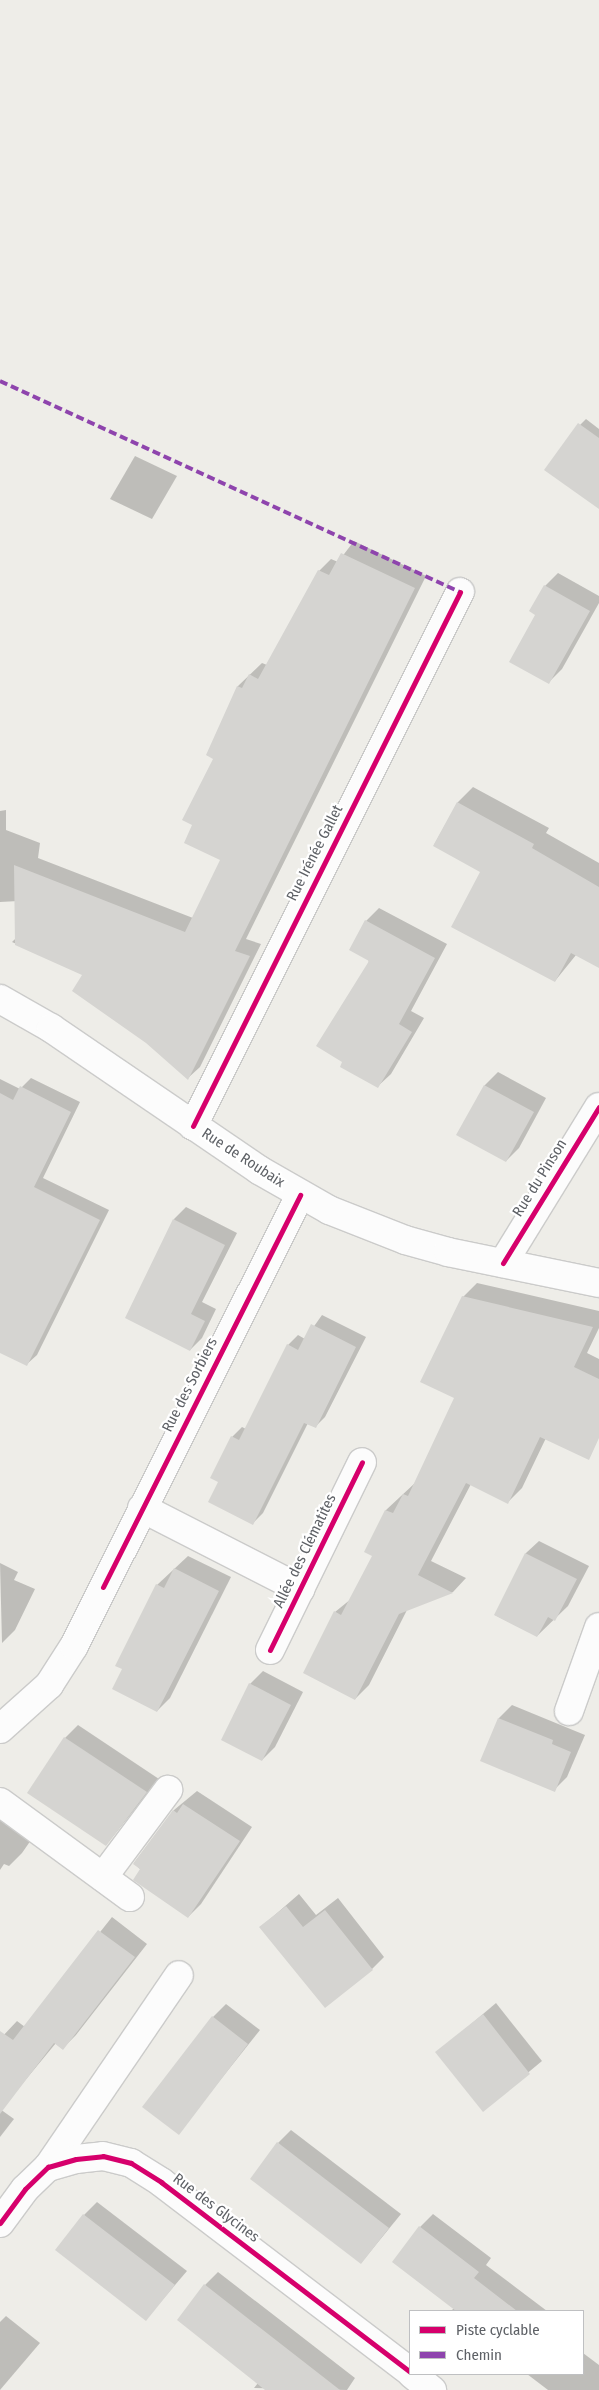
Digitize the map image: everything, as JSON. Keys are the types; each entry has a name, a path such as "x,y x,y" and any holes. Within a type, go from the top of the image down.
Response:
{"street":[{"name":"Rue Irénée Gallet","path":"193,1126 460,592"},
{"name":"Rue de Roubaix","path":"0,999 51,1028 193,1126 300,1195 361,1224 406,1240 599,1283"},
{"name":"Rue du Pinson","path":"503,1262 599,1107"},
{"name":"Rue des Sorbiers","path":"0,1729 31,1704 63,1664 300,1195"},
{"name":"Allée des Clématites","path":"270,1650 362,1462"},
{"name":"Allée des Clématites","path":"142,1508 300,1589"},
{"path":"569,1711 599,1627"},
{"path":"103,1877 168,1790"},
{"path":"0,1802 130,1897"},
{"name":"Rue des Glycines","path":"0,2223 25,2190 48,2167 179,1975"},
{"name":"Rue des Glycines","path":"48,2167 76,2159 103,2156 131,2162 161,2182 409,2371"},
{"name":"Rue des Glycines","path":"413,2375 432,2390"}],"building":[{"path":"578,423 599,438 599,509 544,470"},
{"path":"341,553 415,588 235,951 250,956 188,1080 146,1043 72,991 82,975 15,945 14,865 185,932 220,860 184,843 192,825 182,820 213,759 206,755 237,686 242,688 249,674 258,679 318,570 329,575"},
{"path":"544,585 590,611 549,684 509,662 535,615 529,611"},
{"path":"457,802 534,844 532,848 599,887 599,968 571,953 555,982 451,927 480,872 433,846"},
{"path":"365,920 435,958 399,1024 412,1032 378,1088 340,1067 342,1062 316,1046 369,961 349,950"},
{"path":"484,1085 534,1112 506,1162 456,1135"},
{"path":"20,1086 71,1112 34,1187 100,1220 27,1366 0,1353 0,1093 13,1100"},
{"path":"173,1219 225,1245 191,1314 205,1321 190,1351 125,1318"},
{"path":"462,1296 593,1327 574,1367 599,1379 599,1438 589,1460 540,1437 508,1504 466,1483 418,1575 453,1593 399,1614 355,1700 303,1673 334,1611 341,1615 372,1556 364,1552 385,1510 393,1513 403,1494 408,1496 454,1398 420,1382"},
{"path":"311,1324 356,1347 316,1428 304,1423 253,1525 208,1502 218,1482 210,1478 231,1436 239,1440 287,1344 298,1350"},
{"path":"525,1553 577,1579 555,1621 548,1617 537,1637 494,1615"},
{"path":"174,1568 219,1591 157,1712 112,1689 122,1669 115,1666 156,1584 164,1588"},
{"path":"249,1683 291,1705 262,1761 221,1740"},
{"path":"498,1718 553,1740 552,1744 571,1752 555,1792 480,1761"},
{"path":"64,1737 147,1792 106,1846 27,1793"},
{"path":"183,1804 240,1841 188,1918 133,1880 140,1869 133,1864 173,1810 177,1813"},
{"path":"286,1906 303,1927 325,1910 373,1970 325,2008 259,1927"},
{"path":"98,1930 135,1957 63,2050 54,2043 0,2114 0,2031 13,2040"},
{"path":"483,2014 530,2074 483,2112 435,2052"},
{"path":"212,2016 248,2044 179,2135 142,2107"},
{"path":"277,2142 389,2228 361,2264 250,2179"},
{"path":"83,2214 175,2285 146,2321 55,2250"},
{"path":"419,2226 479,2272 474,2278 516,2310 455,2310 392,2262"},
{"path":"204,2284 340,2390 265,2390 177,2320"}],"marked path":[{"path":"0,381 460,592"}],"cycle path":[{"path":"193,1126 460,592"},
{"path":"503,1263 599,1107"},
{"path":"103,1587 300,1195"},
{"path":"270,1650 362,1462"},
{"path":"0,2223 25,2189 48,2167 76,2159 103,2156 131,2163 161,2182 409,2371"}]}
